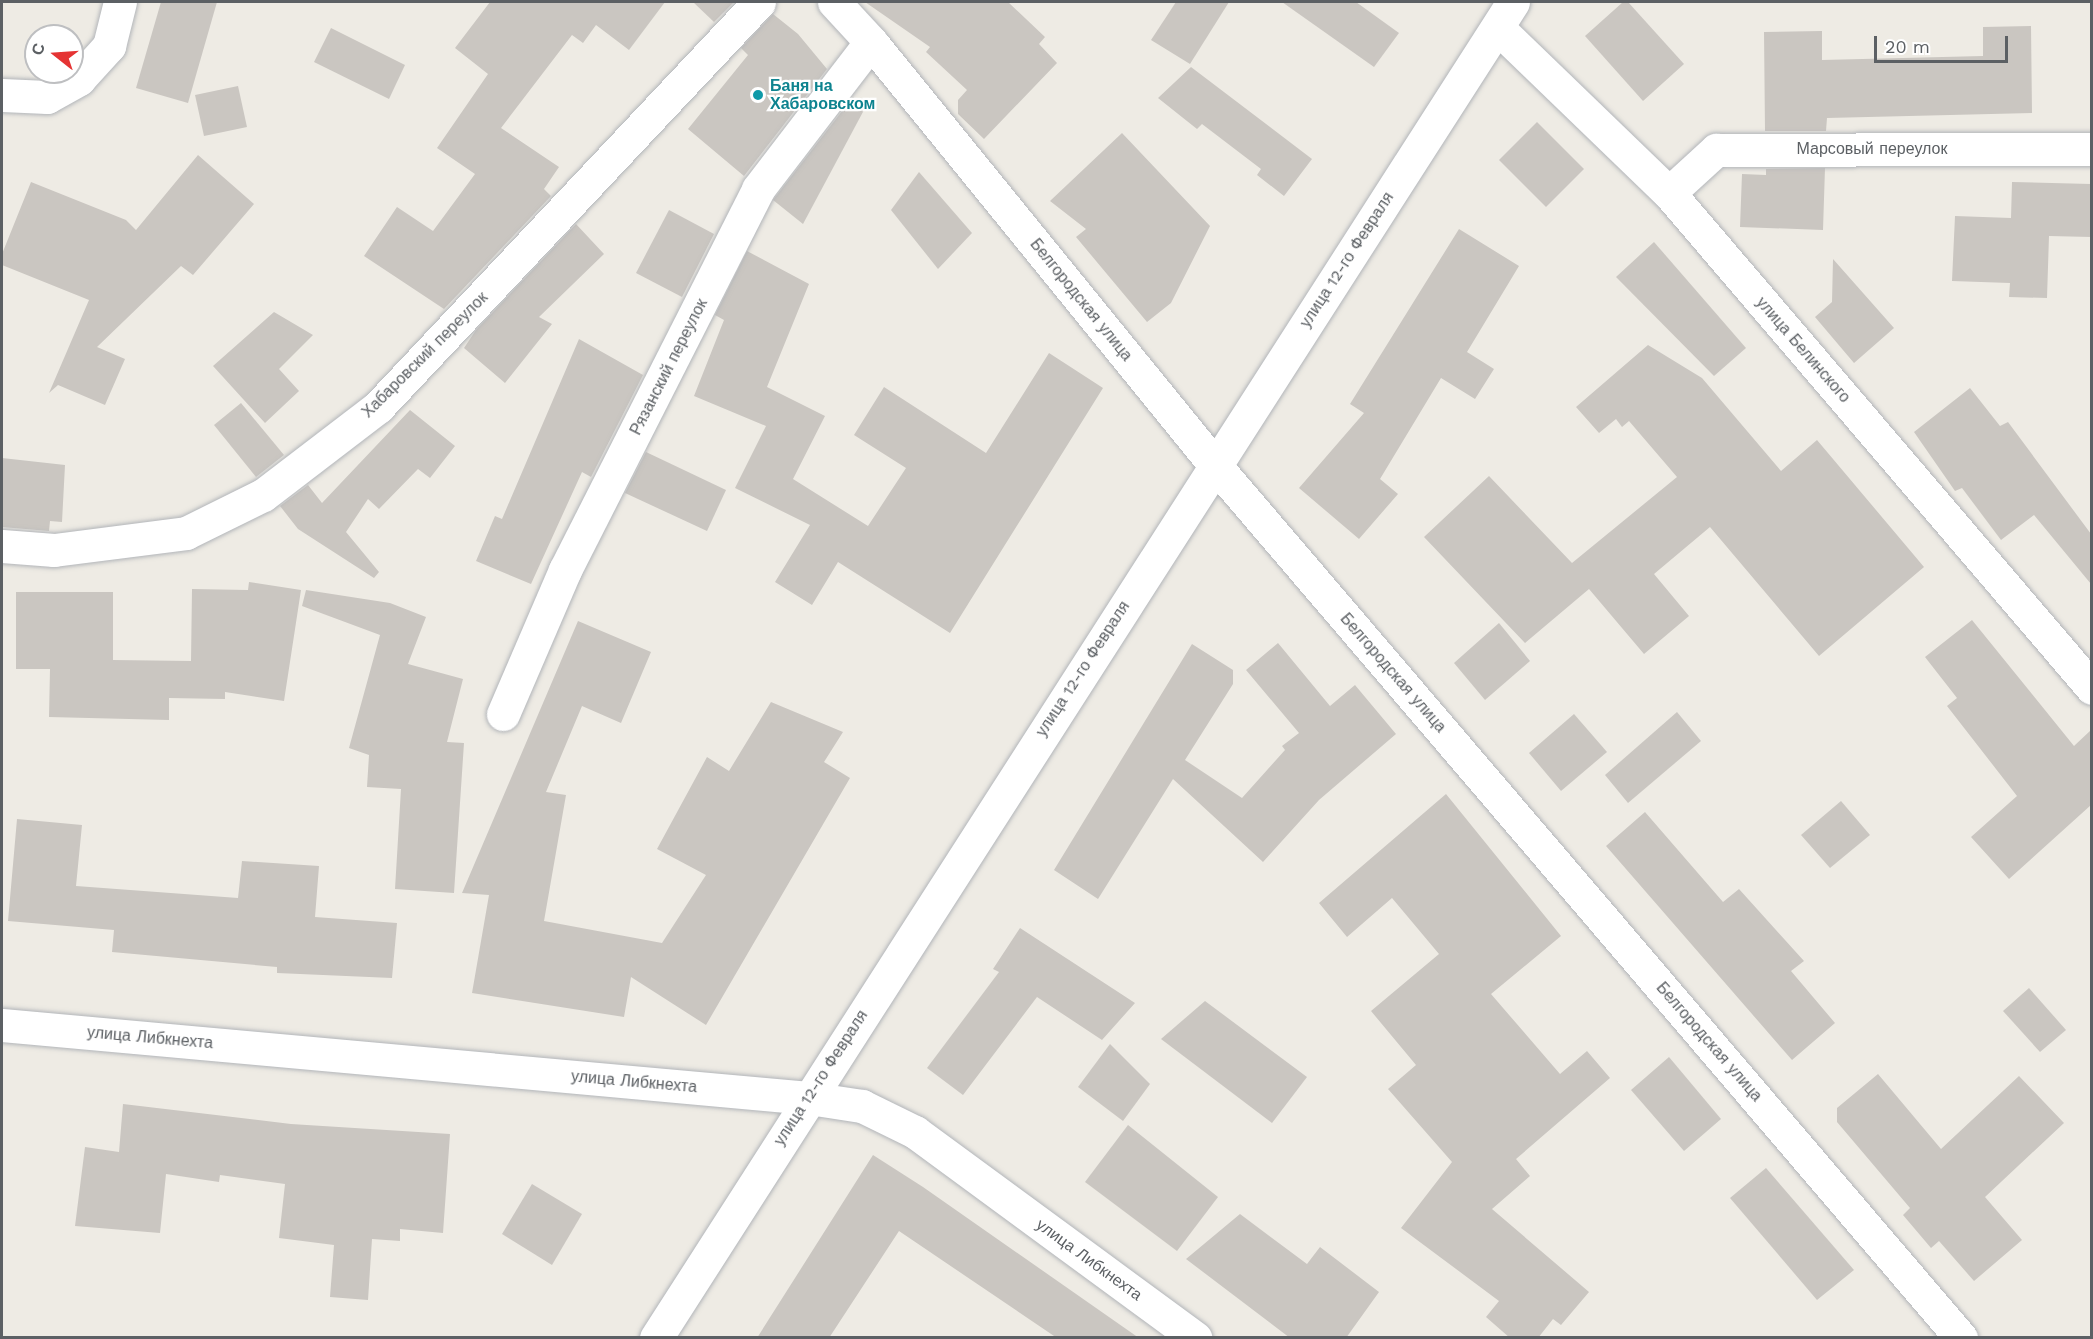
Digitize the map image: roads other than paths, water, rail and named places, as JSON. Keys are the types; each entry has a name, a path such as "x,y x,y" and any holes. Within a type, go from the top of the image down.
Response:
{"street":[{"path":"2,95 46,97 79,80 109,46 120,2"},
{"name":"Хабаровский переулок","path":"2,546 54,550 186,533 263,495 378,407 759,2"},
{"name":"Белгородская улица","path":"834,2 872,42 1214,464 1961,1338"},
{"name":"улица Белинского","path":"1506,15 1669,193 2091,688"},
{"name":"улица 12-го Февраля","path":"656,1338 1214,464 1506,15"},
{"name":"Рязанский переулок","path":"503,714 565,570 758,189 872,42"},
{"name":"Марсовый переулок","path":"1669,193 1716,150 2091,149"},
{"name":"улица Либкнехта","path":"2,1024 809,1098 862,1106 915,1132 1195,1338"}],"place":[{"name":"Баня на Хабаровском","path":"758,95"}]}
